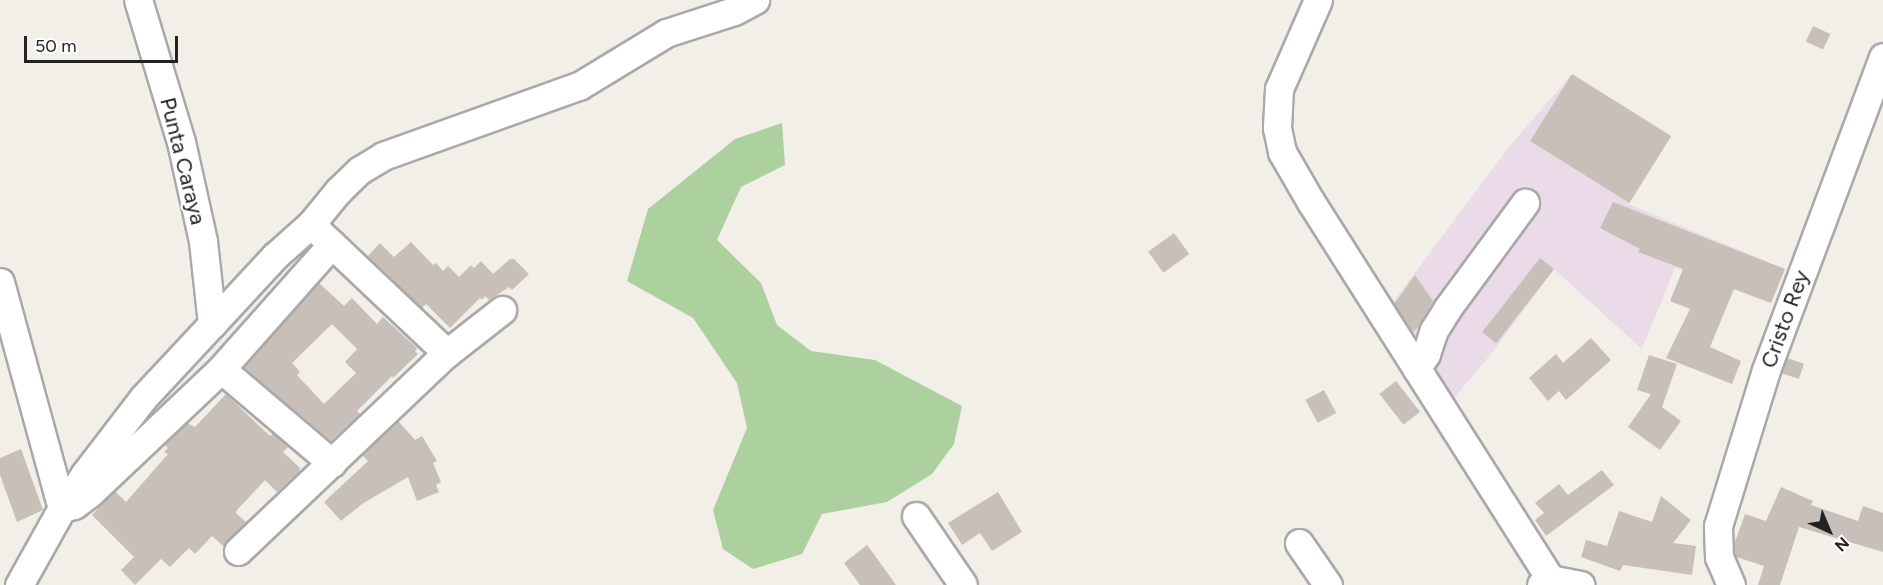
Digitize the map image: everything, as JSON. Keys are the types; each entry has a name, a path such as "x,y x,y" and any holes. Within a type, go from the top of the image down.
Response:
{"street":[{"name":"Punta Caraya","path":"138,0 181,142 203,241 212,324"},
{"path":"19,585 62,508 143,398 275,256 311,224 338,190 360,170 383,156 579,86 666,33 734,11 755,0"},
{"path":"1318,0 1279,89 1278,128 1282,152 1545,582 1580,585"},
{"name":"Cristo Rey","path":"1731,585 1719,557 1718,526 1766,370 1883,57"},
{"path":"1416,368 1447,309 1526,203"},
{"path":"311,224 447,353"},
{"path":"62,508 74,505 90,494 221,369 332,244"},
{"path":"0,282 62,508"},
{"path":"238,551 447,353 502,310"},
{"path":"221,369 332,463"},
{"path":"916,516 962,584"},
{"path":"1299,543 1328,585"}],"shaded area":[{"path":"1572,74 1671,137 1628,204 1785,269 1771,303 1675,268 1642,349 1554,269 1491,354 1449,404 1385,313 1509,147"}],"green space":[{"path":"782,123 785,165 741,187 717,240 761,283 777,325 811,351 875,360 962,406 954,444 932,474 887,502 822,514 802,554 753,569 723,549 713,510 747,428 737,383 693,318 627,281 648,209 735,139"}],"building":[{"path":"1813,26 1830,34 1823,49 1806,41"},
{"path":"1572,74 1671,136 1629,203 1530,141"},
{"path":"1613,202 1785,269 1771,303 1734,289 1710,347 1741,361 1732,384 1666,358 1690,309 1670,301 1683,269 1638,252 1640,249 1600,228"},
{"path":"1174,233 1189,254 1163,273 1148,252"},
{"path":"411,242 433,265 436,263 443,271 448,266 459,277 471,265 474,268 481,261 493,274 510,259 514,259 529,274 512,290 509,287 489,300 485,296 482,300 480,298 450,328 426,304 422,308 368,256 380,243 394,257"},
{"path":"1540,258 1554,269 1496,343 1482,332"},
{"path":"1415,275 1433,301 1418,328 1412,332 1394,304"},
{"path":"319,283 344,306 352,298 377,324 383,317 417,348 415,351 418,354 357,411 360,414 331,441 243,367","holes":["332,324 357,349 345,362 356,373 324,404 297,375 300,372 292,363"]},
{"path":"1591,338 1611,360 1566,400 1559,391 1548,401 1529,378 1556,354 1563,363"},
{"path":"1649,355 1677,364 1662,407 1681,421 1660,450 1628,427 1651,394 1637,390"},
{"path":"1787,358 1804,364 1799,379 1782,373"},
{"path":"1396,381 1420,412 1403,425 1379,394"},
{"path":"1324,390 1336,413 1318,423 1305,400"},
{"path":"226,394 270,436 273,433 288,447 283,452 300,468 299,472 277,492 265,480 237,510 236,513 246,522 223,546 212,536 195,554 189,548 170,567 161,559 135,585 121,570 134,557 92,515 115,491 126,502 168,454 164,452 168,448 164,445 187,423 195,427"},
{"path":"398,421 415,440 422,436 437,461 433,463 441,482 436,485 439,492 417,501 408,477 362,504 341,521 324,502 368,461 362,455"},
{"path":"21,449 43,510 17,522 0,475 0,458"},
{"path":"1602,470 1614,485 1546,536 1535,520 1544,513 1535,503 1559,484 1568,495"},
{"path":"1781,487 1813,501 1811,505 1858,521 1863,506 1883,513 1883,552 1799,527 1780,585 1758,585 1764,566 1736,557 1734,545 1745,514 1766,521"},
{"path":"998,492 1022,532 992,551 980,533 962,545 948,523"},
{"path":"1661,496 1691,520 1673,543 1696,546 1692,575 1623,565 1620,571 1581,557 1586,540 1607,546 1619,511 1652,522"},
{"path":"867,545 896,585 860,585 844,563"}]}
